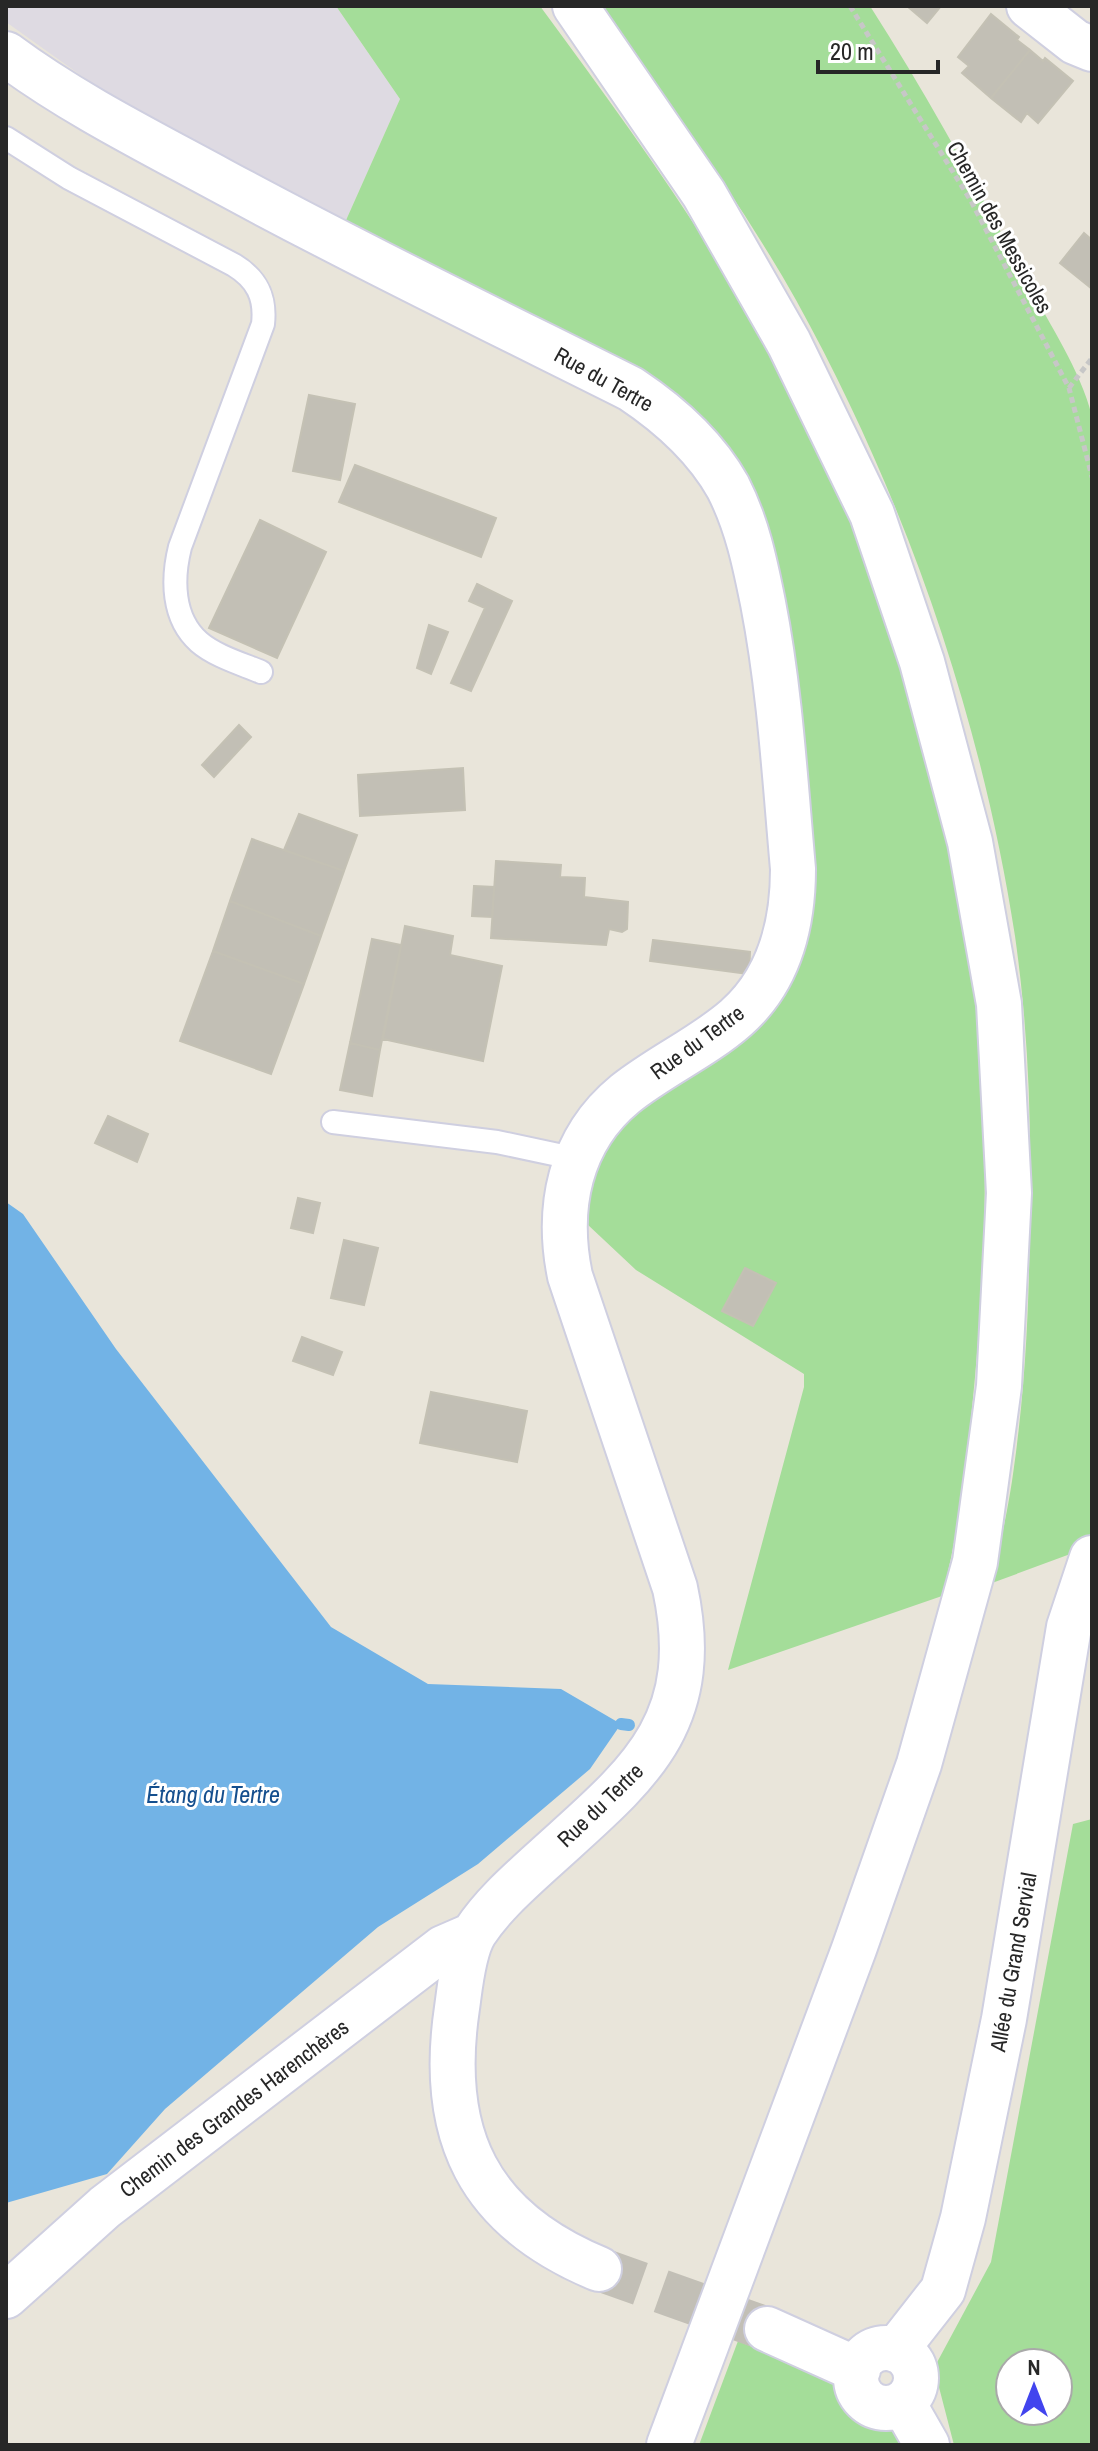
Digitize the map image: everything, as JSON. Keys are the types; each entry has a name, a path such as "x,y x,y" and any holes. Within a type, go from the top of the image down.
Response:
{"street":[{"path":"575,6 704,194 789,343 872,514 922,662 970,842 999,1004 1009,1193 999,1386 975,1562 919,1764 854,1949 669,2445"},
{"path":"1029,6 1075,42 1092,49"},
{"name":"Rue du Tertre","path":"6,54 36,76 148,141 333,241 631,389 683,429 705,454 727,486 743,521 754,558 772,648 793,869 793,900 788,932 777,962 752,1001 736,1019 625,1094 605,1114 577,1159 567,1188 563,1217 564,1247 570,1276 675,1588 682,1617 681,1676 662,1734 646,1761 626,1785 499,1900 473,1935 460,1981 451,2042 453,2095 461,2138 476,2168 516,2218 553,2247 599,2269"},
{"name":"Allée du Grand Servial","path":"896,2350 943,2290 963,2218 1004,2019 1069,1627 1092,1558"},
{"name":"Chemin des Grandes Harenchères","path":"6,2296 105,2207 443,1948 473,1935"},
{"path":"767,2329 858,2370"},
{"path":"886,2348 896,2350 911,2361 916,2379 914,2389 903,2403 883,2408 873,2405 859,2390 858,2370 868,2354 886,2348"},
{"path":"903,2403 927,2445"}],"lane":[{"path":"6,138 69,178 234,265 247,273 257,285 265,310 263,324 180,547 175,570 175,593 188,627 199,642 261,672"},
{"path":"333,1122 497,1142 577,1159"}],"path":[{"name":"Chemin des Messicoles","path":"850,6 971,201 1069,388 1092,477"},
{"path":"1069,388 1092,358"}],"shaded area":[{"path":"6,6 336,6 400,99 343,227 152,126 6,22"}],"green space":[{"path":"336,6 540,6 697,228 754,321 791,390 853,527 882,601 905,675 939,807 960,904 975,1002 983,1096 985,1190 982,1283 970,1432 949,1569 942,1596 728,1670 804,1387 804,1374 636,1270 587,1224 582,1205 594,1155 793,953 742,480 343,227 400,99"},
{"path":"598,6 870,6 952,143 1064,348 1092,416 1092,1546 992,1583 1012,1482 1025,1363 1030,1125 1025,1031 1015,936 982,771 933,608 904,529 835,374 796,300 750,224"},
{"path":"1092,1819 1092,2445 954,2445 934,2368 991,2262 1073,1824"},
{"path":"738,2341 832,2381 908,2445 699,2445"}],"water":[{"name":"Étang du Tertre","path":"6,1202 23,1214 116,1349 331,1627 428,1684 561,1689 621,1724 590,1769 478,1864 378,1927 165,2109 107,2174 6,2203"}],"building":[{"path":"907,6 941,6 927,23"},
{"path":"991,14 1030,50 991,98 962,73 969,66 958,57"},
{"path":"1030,50 1073,81 1038,123 1027,113 1021,122 991,98"},
{"path":"1084,233 1092,240 1092,289 1060,263"},
{"path":"309,395 355,404 340,480 293,471"},
{"path":"355,465 496,518 481,557 339,502"},
{"path":"260,520 326,552 277,658 209,628"},
{"path":"477,584 512,601 471,691 451,683 485,608 469,601"},
{"path":"429,625 448,632 431,674 417,668"},
{"path":"239,725 251,737 214,777 202,765"},
{"path":"463,768 465,810 360,816 358,775"},
{"path":"299,814 357,835 344,871 284,850"},
{"path":"252,839 344,871 321,936 230,901"},
{"path":"496,861 561,865 560,877 585,878 584,897 628,902 627,929 622,932 609,929 606,945 491,938"},
{"path":"474,886 494,887 492,917 472,916"},
{"path":"230,901 321,936 304,984 213,951"},
{"path":"405,926 453,936 450,955 502,966 483,1061 383,1039"},
{"path":"372,939 401,945 380,1050 350,1043"},
{"path":"653,940 750,952 749,974 650,961"},
{"path":"213,951 304,984 271,1074 180,1041"},
{"path":"350,1043 380,1050 372,1096 340,1090"},
{"path":"108,1116 148,1134 137,1162 95,1143"},
{"path":"298,1198 320,1203 313,1233 291,1228"},
{"path":"344,1240 378,1248 364,1305 331,1298"},
{"path":"745,1268 776,1283 753,1326 722,1311"},
{"path":"302,1337 342,1352 333,1375 293,1361"},
{"path":"431,1392 527,1411 517,1462 420,1443"}],"waterway":[{"path":"621,1724 629,1725"}],"tunnel":[{"path":"599,2269 767,2329"}]}
